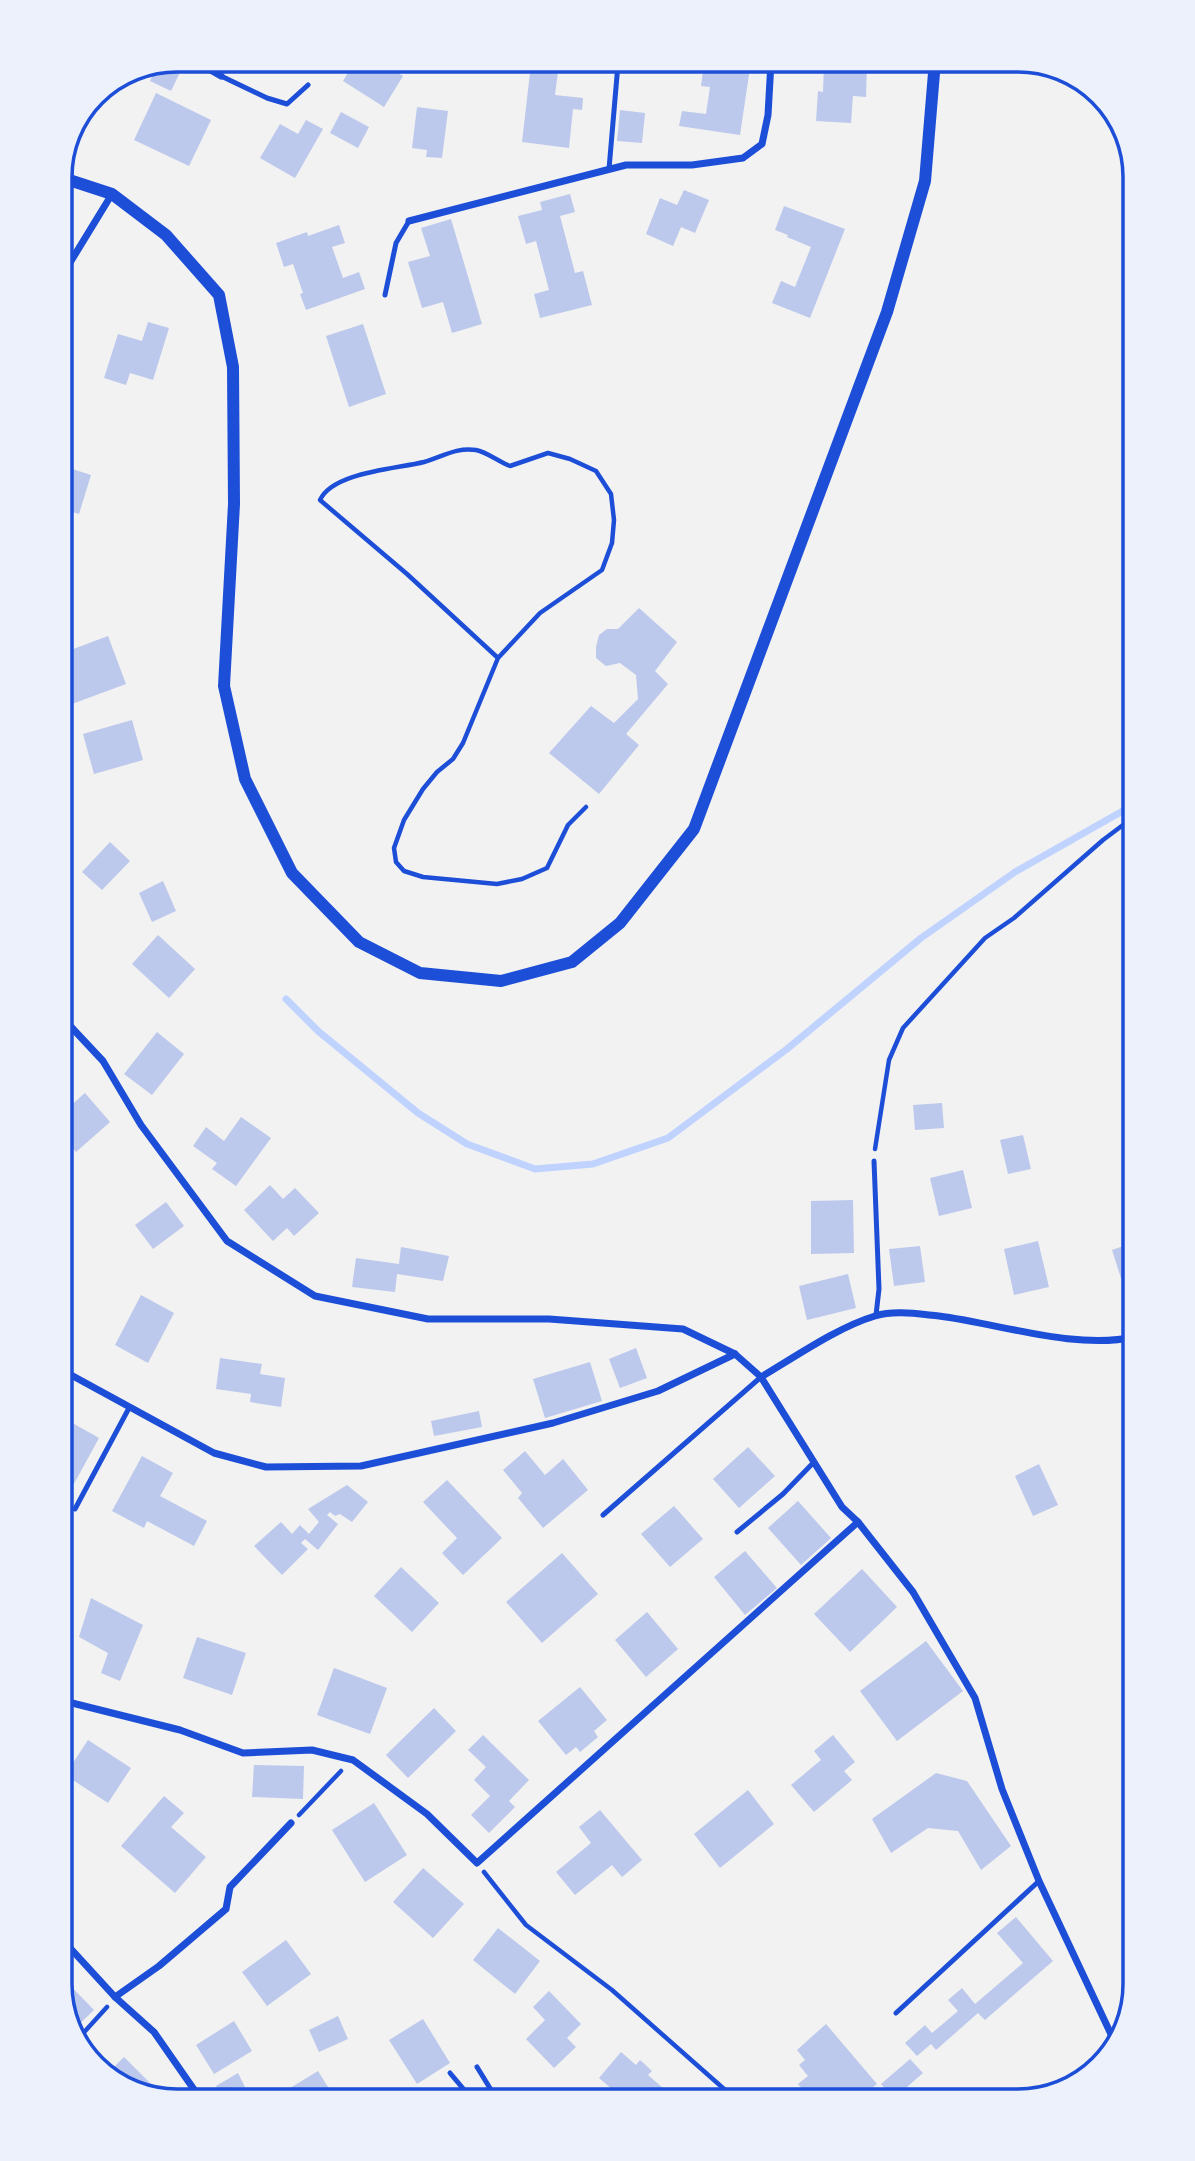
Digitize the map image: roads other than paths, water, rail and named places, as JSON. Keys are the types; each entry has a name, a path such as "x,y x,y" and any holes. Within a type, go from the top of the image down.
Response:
{"street":[{"path":"214,72 221,76"},
{"path":"409,221 626,165 692,165 743,158 762,144 768,115 770,72"},
{"path":"72,181 112,194 166,235 219,295 233,367 234,504 224,687 245,779 292,873 359,942 421,972 501,981 572,962 620,923 694,829 887,312 925,181 934,72"},
{"path":"72,259 112,194"},
{"path":"72,1029 103,1061 141,1125 227,1241 315,1296 428,1319 549,1319 682,1329 735,1354 761,1377 842,1507 858,1522 913,1592 975,1698 1002,1789 1039,1881 1111,2034"},
{"path":"761,1377 836,1334 876,1315 907,1312 968,1320 1057,1337 1123,1340"},
{"path":"72,1376 214,1453 266,1467 361,1466 553,1423 658,1391 735,1354"},
{"path":"72,1703 180,1730 243,1753 312,1750 353,1760 427,1814 477,1863 858,1522"},
{"path":"116,1997 159,1966 226,1909 230,1887 291,1823"},
{"path":"72,1950 116,1997 155,2032 194,2089"}],"lane":[{"path":"609,169 617,72"},
{"path":"221,76 267,98 287,104 308,85"},
{"path":"385,295 396,243 409,221"},
{"path":"874,1161 879,1289 876,1315"},
{"path":"603,1515 761,1377"},
{"path":"75,1509 129,1408"},
{"path":"737,1532 783,1494 814,1462"},
{"path":"896,2013 1039,1881"},
{"path":"477,2067 490,2089"},
{"path":"450,2073 463,2089"}],"waterway":[{"path":"286,999 318,1031 418,1113 467,1144 535,1169 593,1164 668,1138 787,1049 921,938 1015,872 1123,811"}]}
